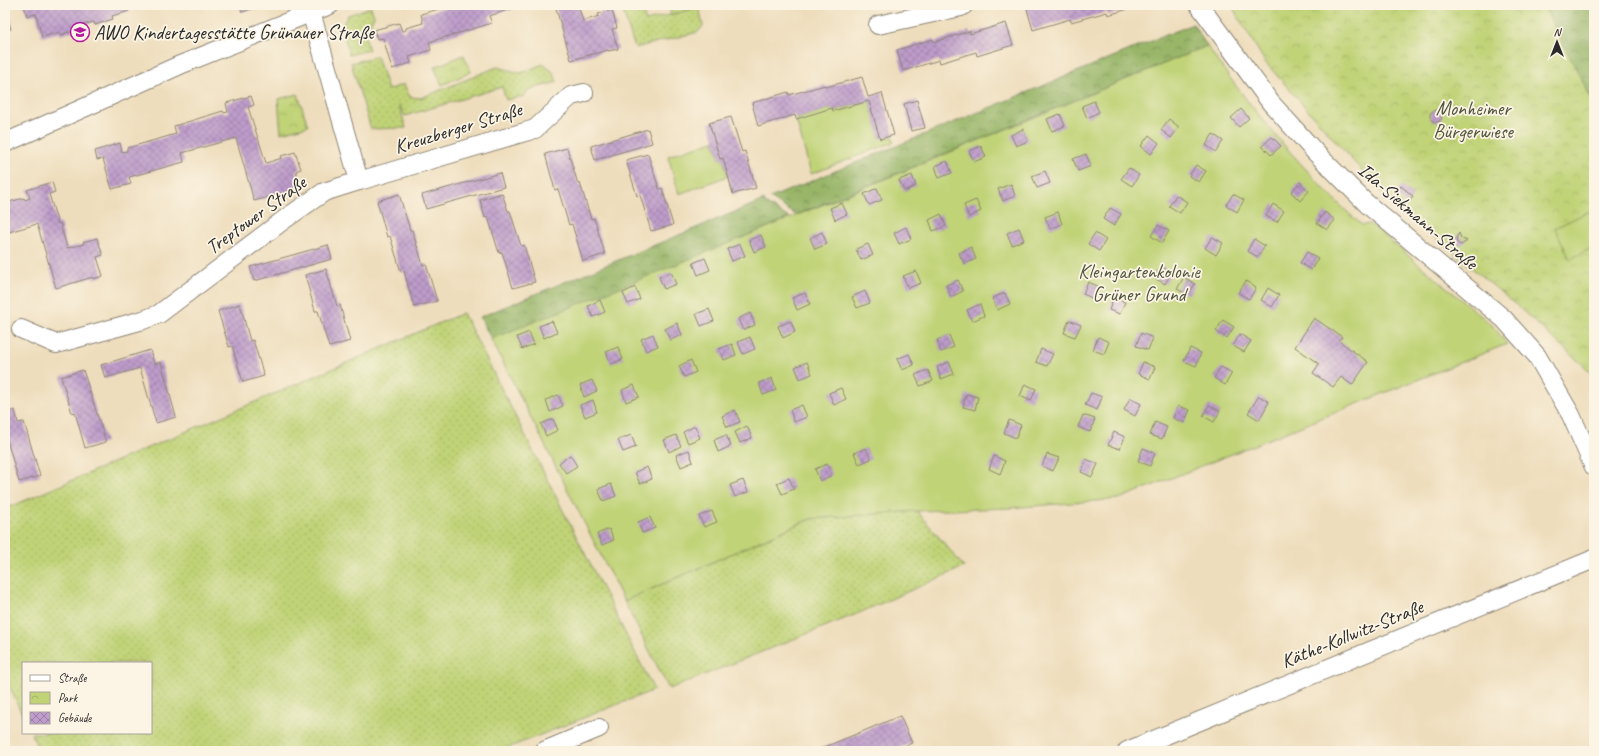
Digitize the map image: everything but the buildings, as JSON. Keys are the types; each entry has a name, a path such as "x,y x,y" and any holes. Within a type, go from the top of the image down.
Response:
{"street":[{"path":"5,143 310,8 330,5"},
{"path":"878,25 964,5"},
{"name":"Ida-Siekmann-Straße","path":"1199,5 1271,103 1316,153 1367,204 1504,319 1537,356 1571,415 1594,467"},
{"path":"310,8 359,181"},
{"name":"Kreuzberger Straße","path":"359,181 535,129 571,96 584,93"},
{"name":"Treptower Straße","path":"22,329 56,344 143,320 159,314 285,219 324,192 359,181"},
{"name":"Käthe-Kollwitz-Straße","path":"1128,751 1594,559"},
{"path":"544,751 599,728"}],"green space":[{"path":"641,5 646,21 699,7 703,26 698,32 635,48 621,6"},
{"path":"698,5 699,7 671,15 669,6"},
{"name":"Monheimer Bürgerwiese","path":"1231,5 1543,5 1594,104 1594,375 1516,305 1381,192 1265,62"},
{"path":"1543,5 1592,5 1594,9 1594,104"},
{"path":"371,7 374,16 365,36 369,50 349,55 342,26 348,15"},
{"path":"1193,24 1207,46 796,215 770,198"},
{"name":"Kleingartenkolonie Grüner Grund","path":"1207,46 1271,130 1349,214 1362,225 1370,224 1492,325 1507,344 1119,499 1010,508 917,511 810,519 624,601 491,339"},
{"path":"464,55 471,72 442,85 434,67"},
{"path":"377,56 388,90 404,84 410,97 421,98 497,67 521,73 543,64 553,72 557,82 528,90 524,96 506,100 502,87 405,116 399,105 406,128 371,129 351,63"},
{"path":"298,94 308,126 281,133 278,99"},
{"path":"869,101 892,135 894,142 811,174 796,119 832,108 833,111"},
{"path":"714,141 720,159 723,158 728,176 679,194 668,156"},
{"path":"764,200 765,203 789,218 653,275 491,339 480,317"},
{"path":"1594,209 1594,247 1570,259 1555,228"},
{"path":"463,313 654,690 500,751 39,751 31,734 152,734 152,662 22,662 22,714 5,677 5,509"},
{"path":"917,511 964,567 859,613 669,689 624,601 810,519"}],"place":[{"name":"AWO Kindertagesstätte Grünauer Straße","path":"80,32"}]}
